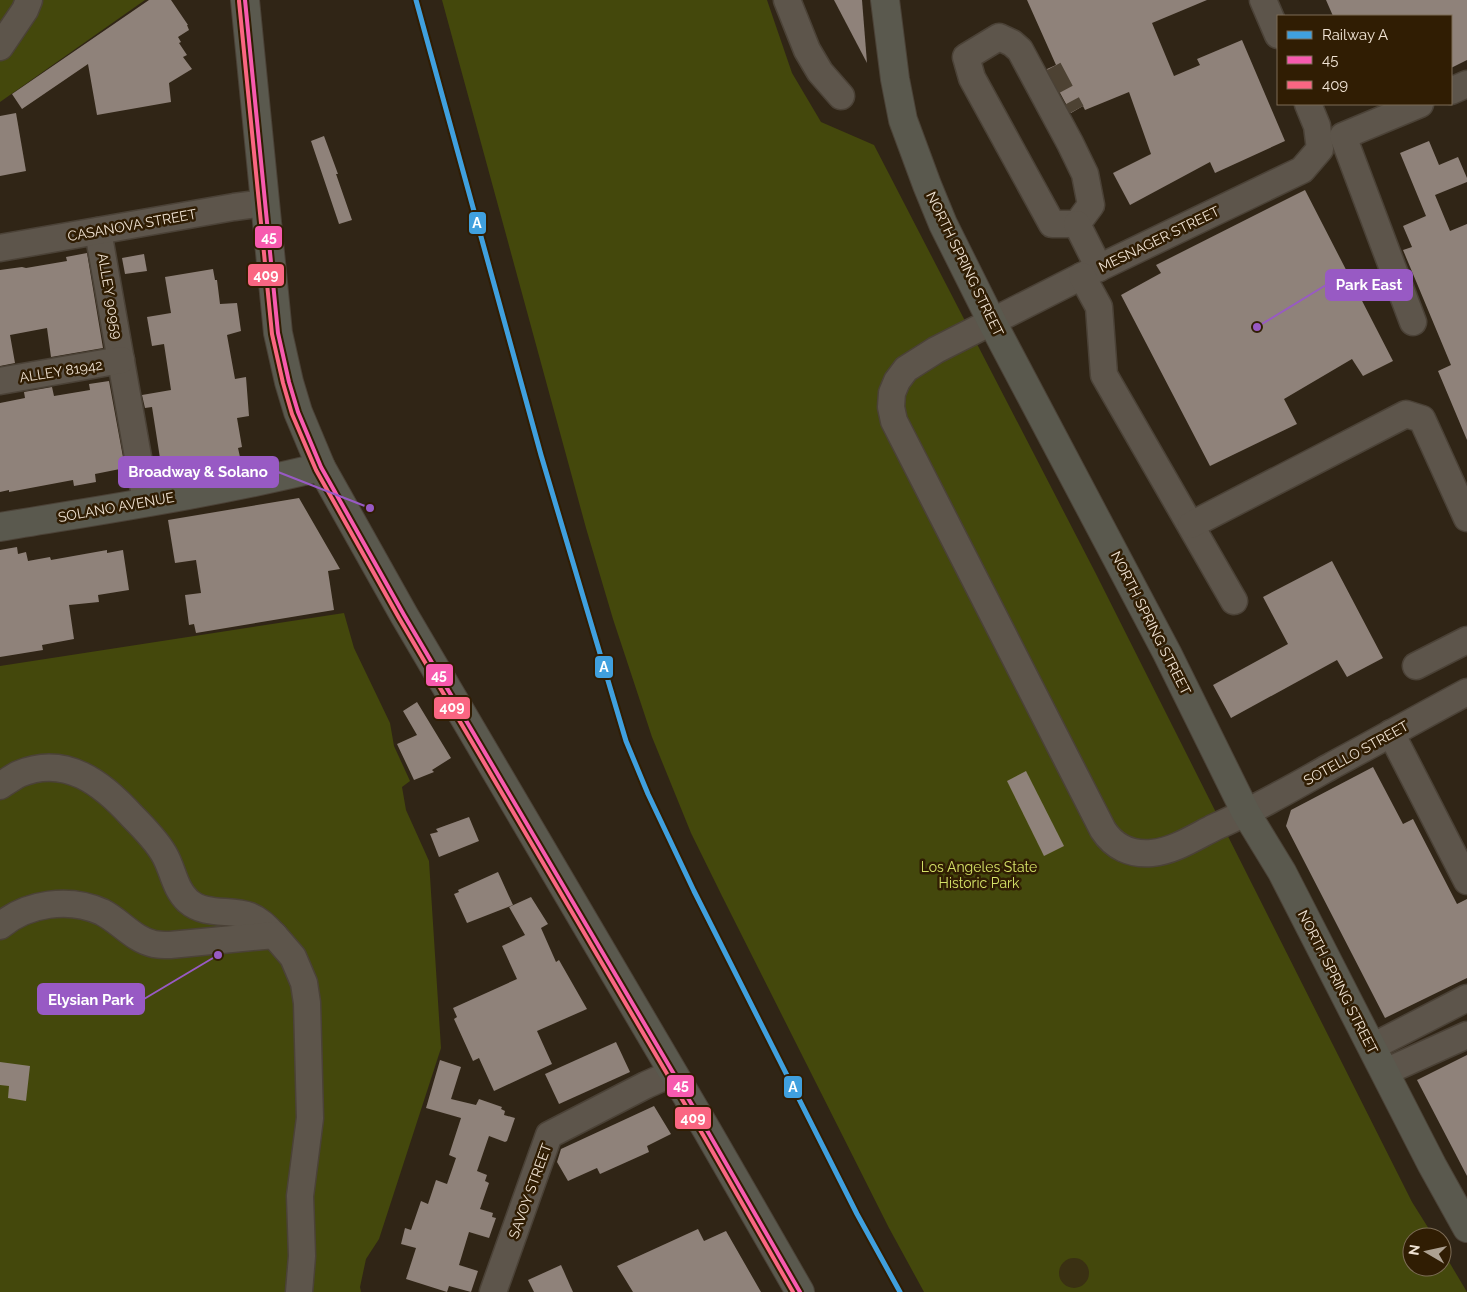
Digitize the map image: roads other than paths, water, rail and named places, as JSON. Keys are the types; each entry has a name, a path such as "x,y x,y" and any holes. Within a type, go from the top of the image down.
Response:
{"main road":[{"path":"245,0 264,204 280,341 298,412 320,467 404,615 674,1073 800,1292"},
{"name":"NORTH SPRING STREET","path":"885,0 895,79 903,120 943,224 992,322 1167,653 1246,813 1282,872 1432,1165 1467,1228"},
{"name":"SOLANO AVENUE","path":"0,528 146,502 320,467"}],"street":[{"path":"0,47 25,10 29,0"},
{"path":"787,0 806,50 820,72 841,96"},
{"path":"1263,0 1277,33"},
{"path":"999,37 1012,43 1020,50 1085,174 1091,205 1077,224 1052,224 972,78 966,57 999,37"},
{"path":"1020,50 1038,56 1049,69"},
{"path":"1452,90 1467,84"},
{"name":"MESNAGER STREET","path":"1246,813 1170,849 1151,853 1130,851 1117,846 1109,839 904,442 894,421 891,407 892,393 897,381 906,369 936,350 1091,272 1302,170 1320,149 1317,126 1308,105"},
{"path":"1413,322 1343,136 1418,105"},
{"path":"1070,143 1080,129 1072,112"},
{"name":"CASANOVA STREET","path":"0,248 234,207 264,204"},
{"path":"1077,224 1099,307 1104,375 1234,601"},
{"name":"ALLEY 90959","path":"98,231 146,502"},
{"name":"ALLEY 81942","path":"0,381 121,360"},
{"path":"1191,525 1406,414 1422,419 1467,518"},
{"path":"1416,666 1467,640"},
{"name":"SOTELLO STREET","path":"1246,813 1467,692"},
{"path":"1391,733 1467,881"},
{"path":"0,786 19,774 39,768 62,769 83,775 99,784 117,799 164,854 180,892 190,902 203,909 248,916 258,920 274,934 293,957 304,983 307,1003 310,1118 300,1196 302,1256 299,1292"},
{"path":"0,926 10,918 32,908 60,903 82,905 103,913 141,939 153,944 170,946 274,934"},
{"path":"1372,1047 1467,998"},
{"path":"1385,1072 1467,1034"},
{"name":"SAVOY STREET","path":"493,1292 549,1135 646,1085 674,1073"}],"tunnel":[{"path":"1049,69 1072,112"}],"rail line":[{"name":"A","path":"416,0 541,455 626,741 648,794 694,891 857,1214 900,1292"}],"place":[{"name":"Park East","path":"1257,327"},
{"name":"Broadway & Solano","path":"370,508"},
{"name":"Elysian Park","path":"218,955"}],"park label":[{"name":"Los Angeles State Historic Park","path":"979,876"}]}
